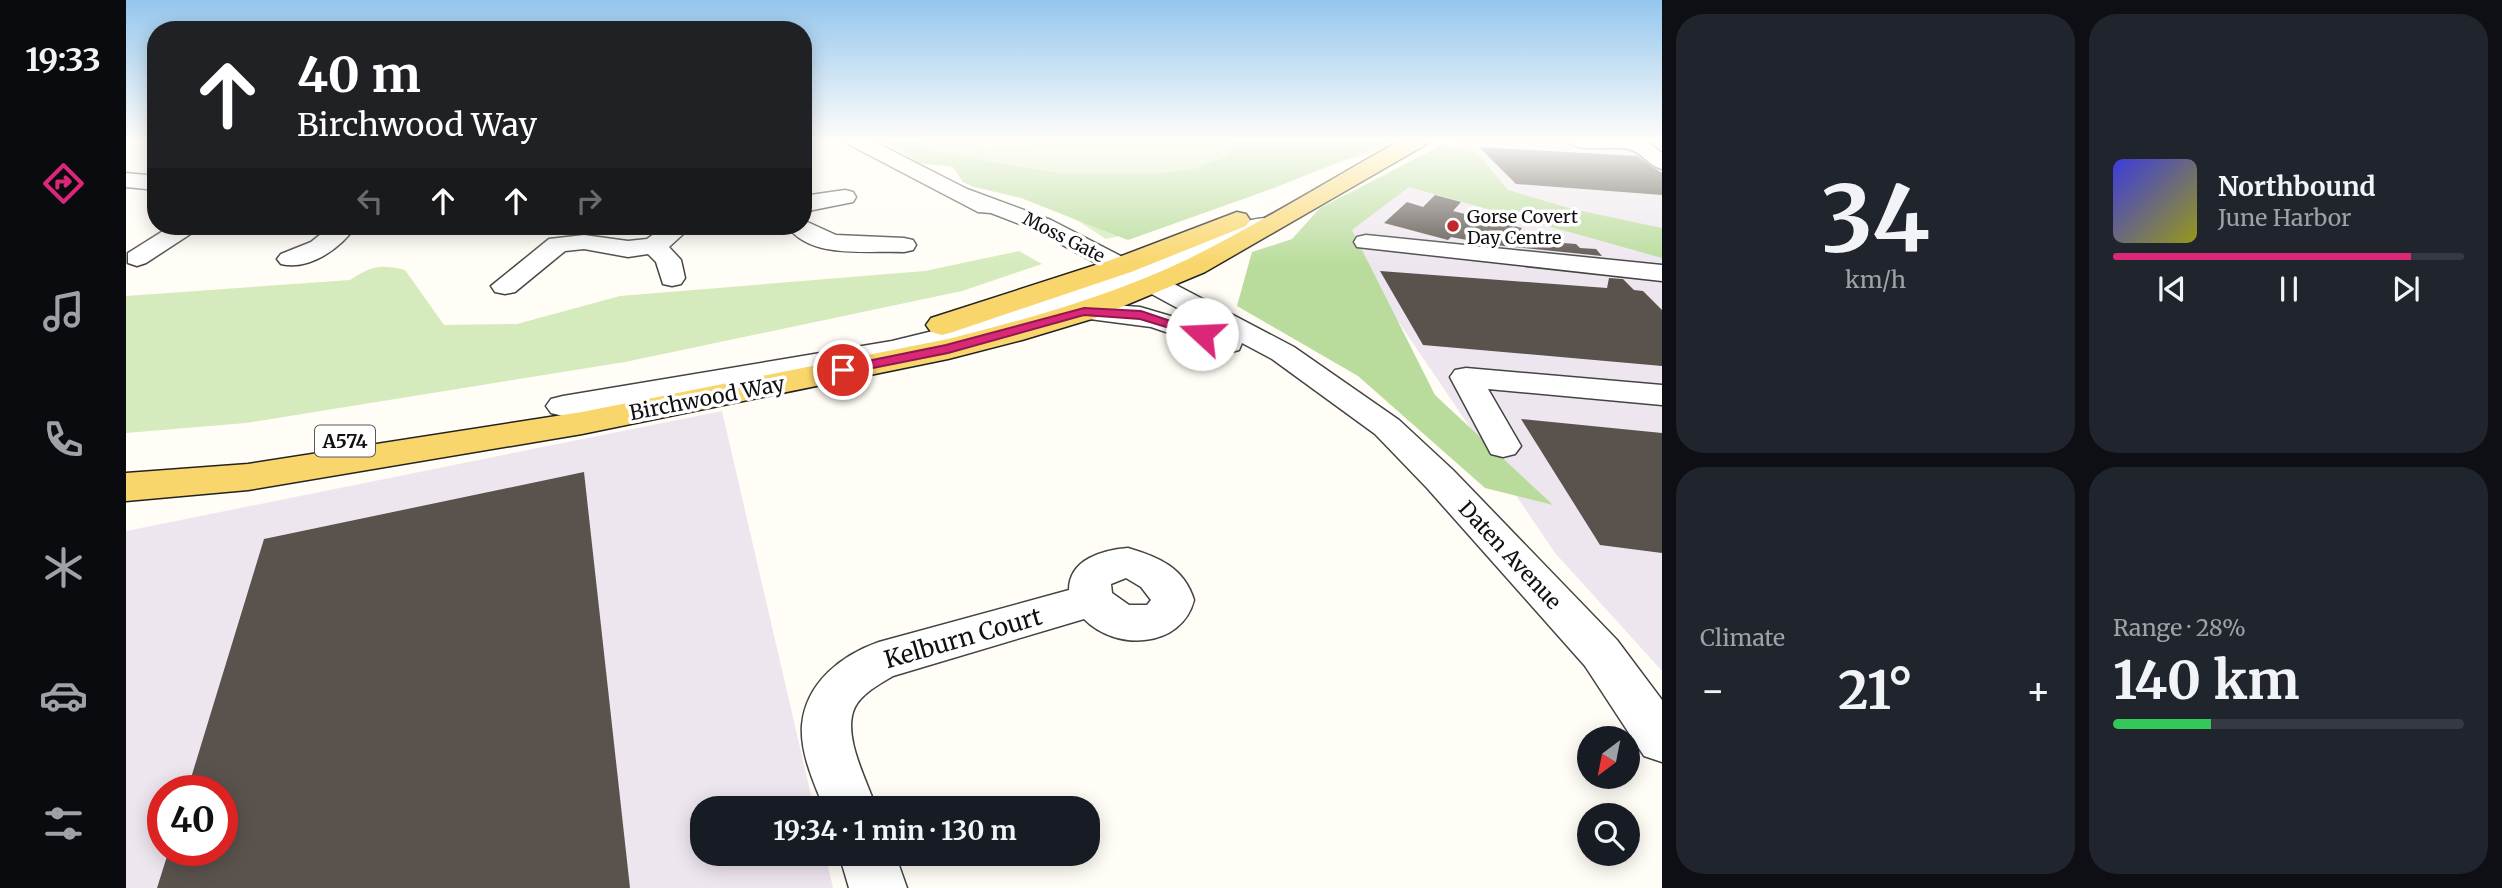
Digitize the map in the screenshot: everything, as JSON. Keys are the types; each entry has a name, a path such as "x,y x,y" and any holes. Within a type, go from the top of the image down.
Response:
{"main road":[{"name":"Birchwood Way","path":"126,466 266,453 563,406 883,340 1127,279 1195,266 1258,232 1266,223 1345,181"},
{"name":"Birchwood Way","path":"126,487 248,477 582,423 948,349 1084,312 1127,279 1240,219 1339,185"}],"street":[{"name":"Moss Gate","path":"940,181 1127,279"},
{"path":"812,201 845,197"},
{"path":"136,260 174,235"},
{"path":"290,259 309,256 336,235"},
{"path":"505,286 549,239 628,249 654,246 668,235"},
{"path":"812,235 820,240 865,245 904,245"},
{"path":"1366,242 1662,274"},
{"path":"654,246 668,260 672,278"},
{"name":"Daten Avenue","path":"1127,279 1336,391"},
{"name":"Daten Avenue","path":"1127,279 1283,353 1387,427 1499,542 1601,653 1662,740"},
{"path":"1084,312 1112,312 1156,318 1290,368"},
{"path":"1503,446 1466,377 1662,395"},
{"name":"Kelburn Court","path":"846,796 830,754 826,732 833,697 859,671 879,661 1093,600"},
{"path":"871,866 878,888"}],"shaded area":[{"path":"1398,181 1662,181 1662,671 1555,553 1339,234 1354,210"},
{"path":"722,411 811,796 690,796 690,866 828,866 833,888 126,888 126,531"}],"green space":[{"path":"989,181 1270,181 1170,225 1106,239 1078,221"},
{"path":"1290,181 1128,240 1021,198 963,182"},
{"path":"1371,181 1501,181 1508,190 1572,209 1662,228 1662,258 1409,187 1352,230 1435,395 1553,505 1485,488 1358,376 1237,306 1252,252 1292,239 1320,208"},
{"path":"1019,251 1042,264 962,291 625,362 246,423 126,433 126,296 350,280 376,267 389,267 405,270 444,325 517,324 620,296 925,271"}],"building":[{"path":"1513,181 1662,181 1662,195 1516,184"},
{"name":"Gorse Covert Day Centre","path":"1435,195 1461,202 1453,211 1522,228 1514,239 1576,244 1580,248 1596,249 1602,256 1494,245 1451,237 1448,240 1384,223 1407,202 1423,207"},
{"path":"1380,271 1607,288 1609,278 1623,279 1634,290 1643,291 1662,310 1662,366 1423,345"},
{"path":"1521,419 1662,433 1662,553 1600,545"},
{"path":"584,472 630,888 157,888 164,866 238,866 238,775 192,775 264,539"}],"place":[{"name":"Gorse Covert Day Centre","path":"1453,226"}],"route":[{"path":"843,370 948,349 1084,312 1141,315 1202,334"}]}
